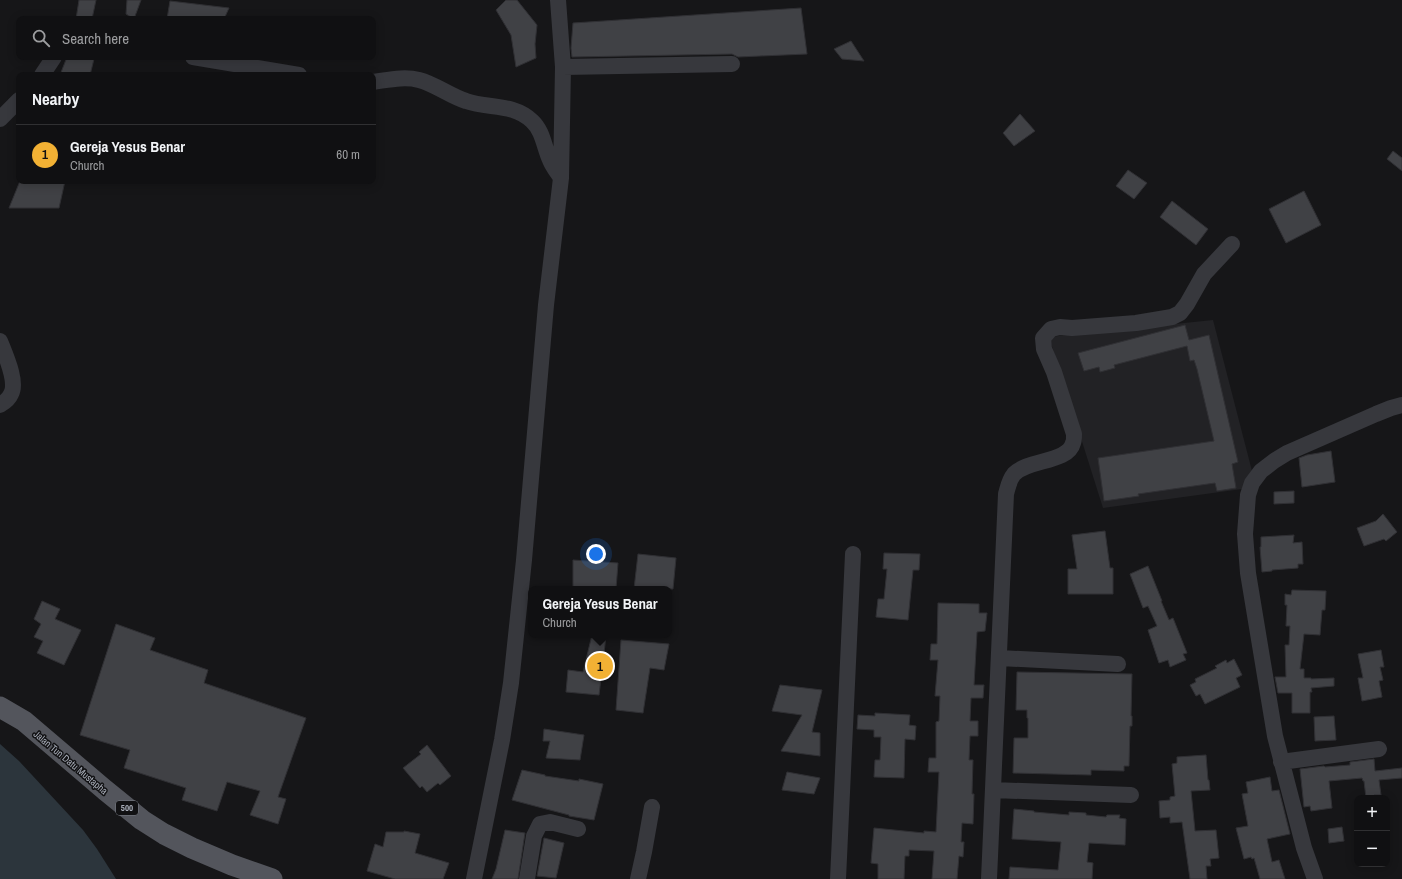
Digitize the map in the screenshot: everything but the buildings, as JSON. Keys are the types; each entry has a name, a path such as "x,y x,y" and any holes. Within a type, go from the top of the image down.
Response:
{"main road":[{"name":"Jalan Tun Datu Mustapha","path":"0,707 24,721 105,790 164,834 232,865 272,879"}],"street":[{"path":"474,879 502,740 511,683 524,560 546,305 561,178 563,67 558,0"},
{"path":"44,72 52,60"},
{"path":"211,60 281,72"},
{"path":"563,67 732,64"},
{"path":"376,82 406,78 419,80 466,101 480,105 498,106 526,115 540,131 549,159 561,178"},
{"path":"0,119 16,103"},
{"path":"989,879 1006,494 1009,483 1014,474 1022,468 1059,456 1068,451 1073,444 1074,434 1054,372 1044,349 1043,338 1051,329 1060,327 1072,328 1136,323 1172,317 1180,313 1187,304 1204,274 1232,244"},
{"path":"0,341 10,368 13,384 12,393 6,401 0,405"},
{"path":"1315,879 1304,848 1275,736 1248,573 1245,534 1248,495 1252,484 1261,471 1286,453 1376,414 1402,405"},
{"path":"838,879 853,554"},
{"path":"999,658 1118,664"},
{"path":"1281,762 1379,749"},
{"path":"993,790 1131,795"},
{"path":"638,879 652,807"},
{"path":"527,879 534,836 540,824 550,822 578,829"}],"shaded area":[{"path":"1213,320 1252,471 1242,489 1103,508 1049,337"},
{"path":"0,744 19,761 83,830 116,879 0,879"}],"place":[{"name":"Gereja Yesus Benar","path":"600,666"}]}
